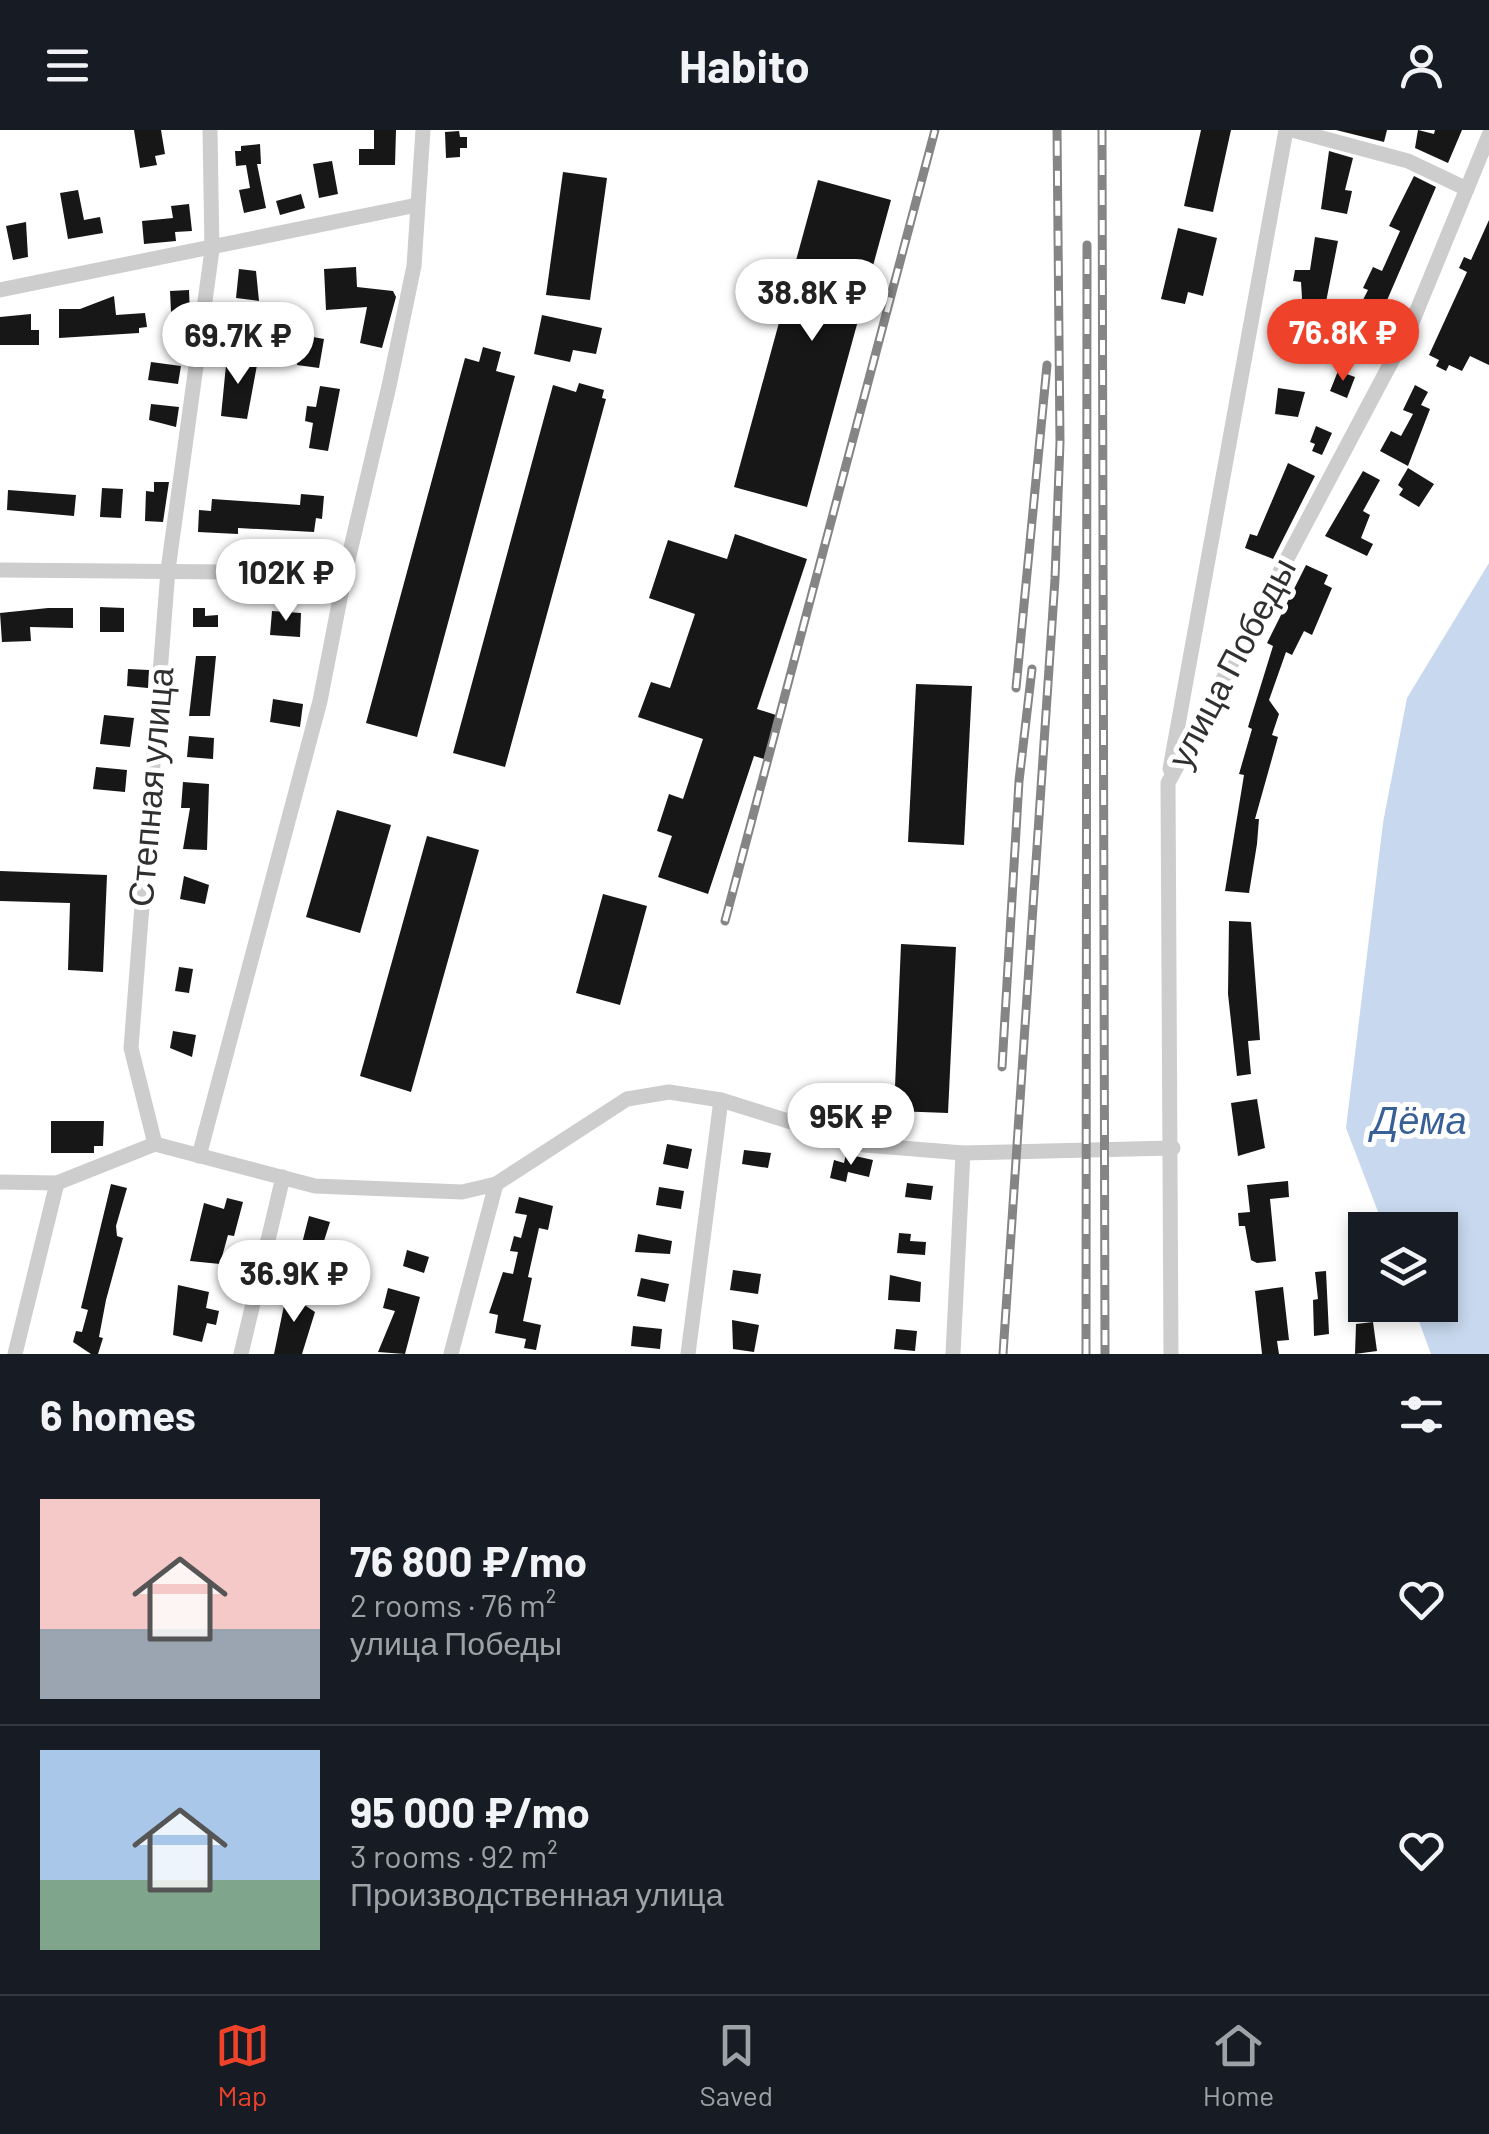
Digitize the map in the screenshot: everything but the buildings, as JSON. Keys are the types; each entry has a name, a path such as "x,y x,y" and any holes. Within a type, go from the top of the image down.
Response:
{"street":[{"name":"Степная улица","path":"155,1144 130,1048 168,570 212,250 210,130"},
{"path":"199,1156 320,701 414,266 423,130"},
{"path":"1168,783 1289,130 1408,160 1467,189"},
{"name":"улица Победы","path":"1171,1354 1173,1148 1168,783 1411,325 1489,135"},
{"path":"0,290 212,250 417,205"},
{"path":"0,570 345,572"},
{"path":"1187,678 1202,691 1218,689"},
{"path":"0,1182 57,1182 155,1144 315,1186 462,1192 496,1184 627,1100 669,1092 721,1100 865,1145 963,1153 1173,1148"},
{"path":"688,1354 721,1100"},
{"path":"953,1354 963,1153"},
{"path":"241,1354 283,1177"},
{"path":"15,1354 57,1182"},
{"path":"452,1354 496,1184"}],"water":[{"name":"Дёма","path":"1489,563 1489,1354 1431,1354 1419,1322 1458,1322 1458,1212 1378,1212 1346,1128 1383,823 1407,698"}],"railway":[{"path":"725,921 935,130"},
{"path":"1003,1354 1055,579 1060,442 1057,130"},
{"path":"1102,130 1105,1354"},
{"path":"1086,1354 1087,245"},
{"path":"1016,688 1047,365"},
{"path":"1002,1067 1019,781 1032,669"}]}
